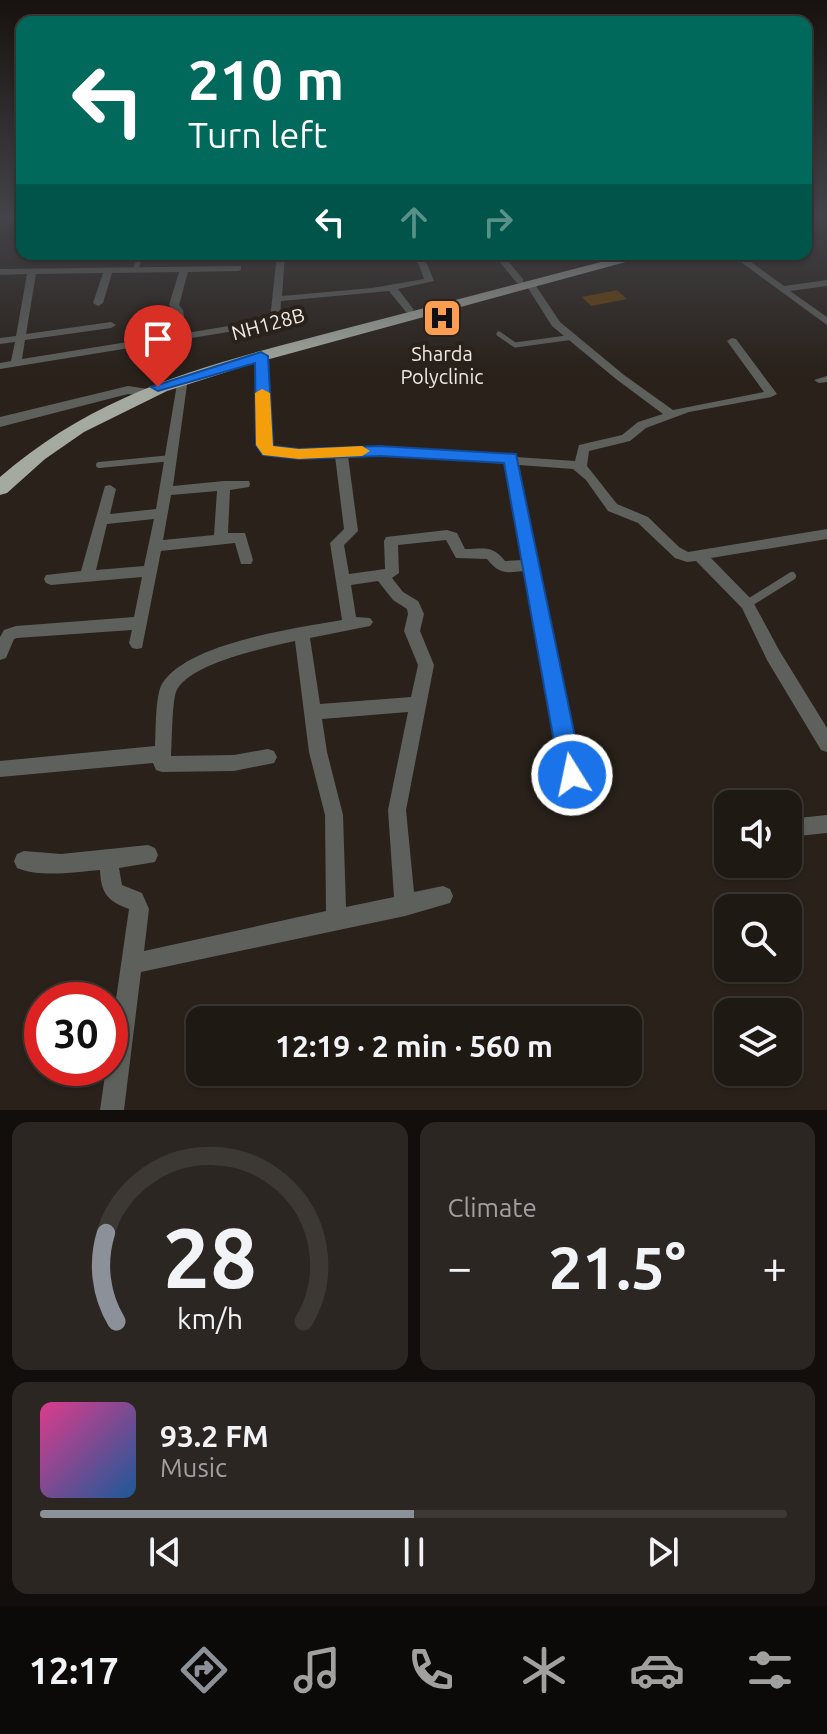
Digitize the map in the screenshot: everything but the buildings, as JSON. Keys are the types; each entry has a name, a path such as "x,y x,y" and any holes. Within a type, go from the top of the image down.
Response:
{"highway":[{"path":"0,488 52,443 135,391 570,270"},
{"path":"525,283 581,270"},
{"name":"NH128B","path":"0,468 51,432 176,372 409,310 525,283"}],"street":[{"path":"0,272 54,270"},
{"path":"98,303 104,270"},
{"path":"182,336 178,310 174,305 184,270"},
{"path":"0,366 271,322 275,320 279,270"},
{"path":"276,299 392,288 430,279 426,270"},
{"path":"512,270 553,321 620,377 671,414"},
{"path":"756,270 827,322"},
{"path":"16,364 32,271"},
{"path":"783,289 827,283"},
{"path":"392,288 409,310"},
{"path":"0,341 111,325"},
{"path":"732,341 771,394 671,414 642,425 626,438 583,448 581,466 614,509 644,520 681,556 701,557 827,534"},
{"path":"261,356 265,449 272,453 380,451 511,458 581,466"},
{"path":"137,643 172,458 183,378"},
{"path":"0,422 135,391"},
{"path":"268,757 234,763 165,765 161,762 161,754 168,689 177,677 230,650 358,623 343,581 337,543 351,531 341,452"},
{"path":"511,458 577,802"},
{"path":"166,491 244,484"},
{"path":"221,539 224,485"},
{"path":"87,576 110,489"},
{"path":"102,520 162,513"},
{"path":"343,581 383,577 392,573 391,541 447,535 452,537 461,554 491,554 502,567 533,565"},
{"path":"156,546 243,539 246,560"},
{"path":"701,557 747,604 773,655 827,744"},
{"path":"51,579 151,571"},
{"path":"383,577 415,610 412,631 426,665 397,810 405,906"},
{"path":"0,653 9,635 16,632 140,623"},
{"path":"302,635 312,712 334,815 336,921"},
{"path":"312,712 419,704"},
{"path":"0,769 161,754"},
{"path":"802,827 827,824"},
{"path":"24,861 61,864 148,855"},
{"path":"110,860 113,892 117,897 135,900 139,909 112,1110"},
{"path":"131,964 443,896"}],"lane":[{"path":"499,334 515,345 574,337"},
{"path":"99,465 172,458"},
{"path":"747,604 792,576"}],"slow traffic":[{"path":"262,393 264,445 268,451 324,454 362,451"}],"place":[{"name":"Sharda Polyclinic","path":"442,318"}],"route":[{"path":"158,387 261,356 264,445 272,453 380,451 511,458 572,775"}]}
